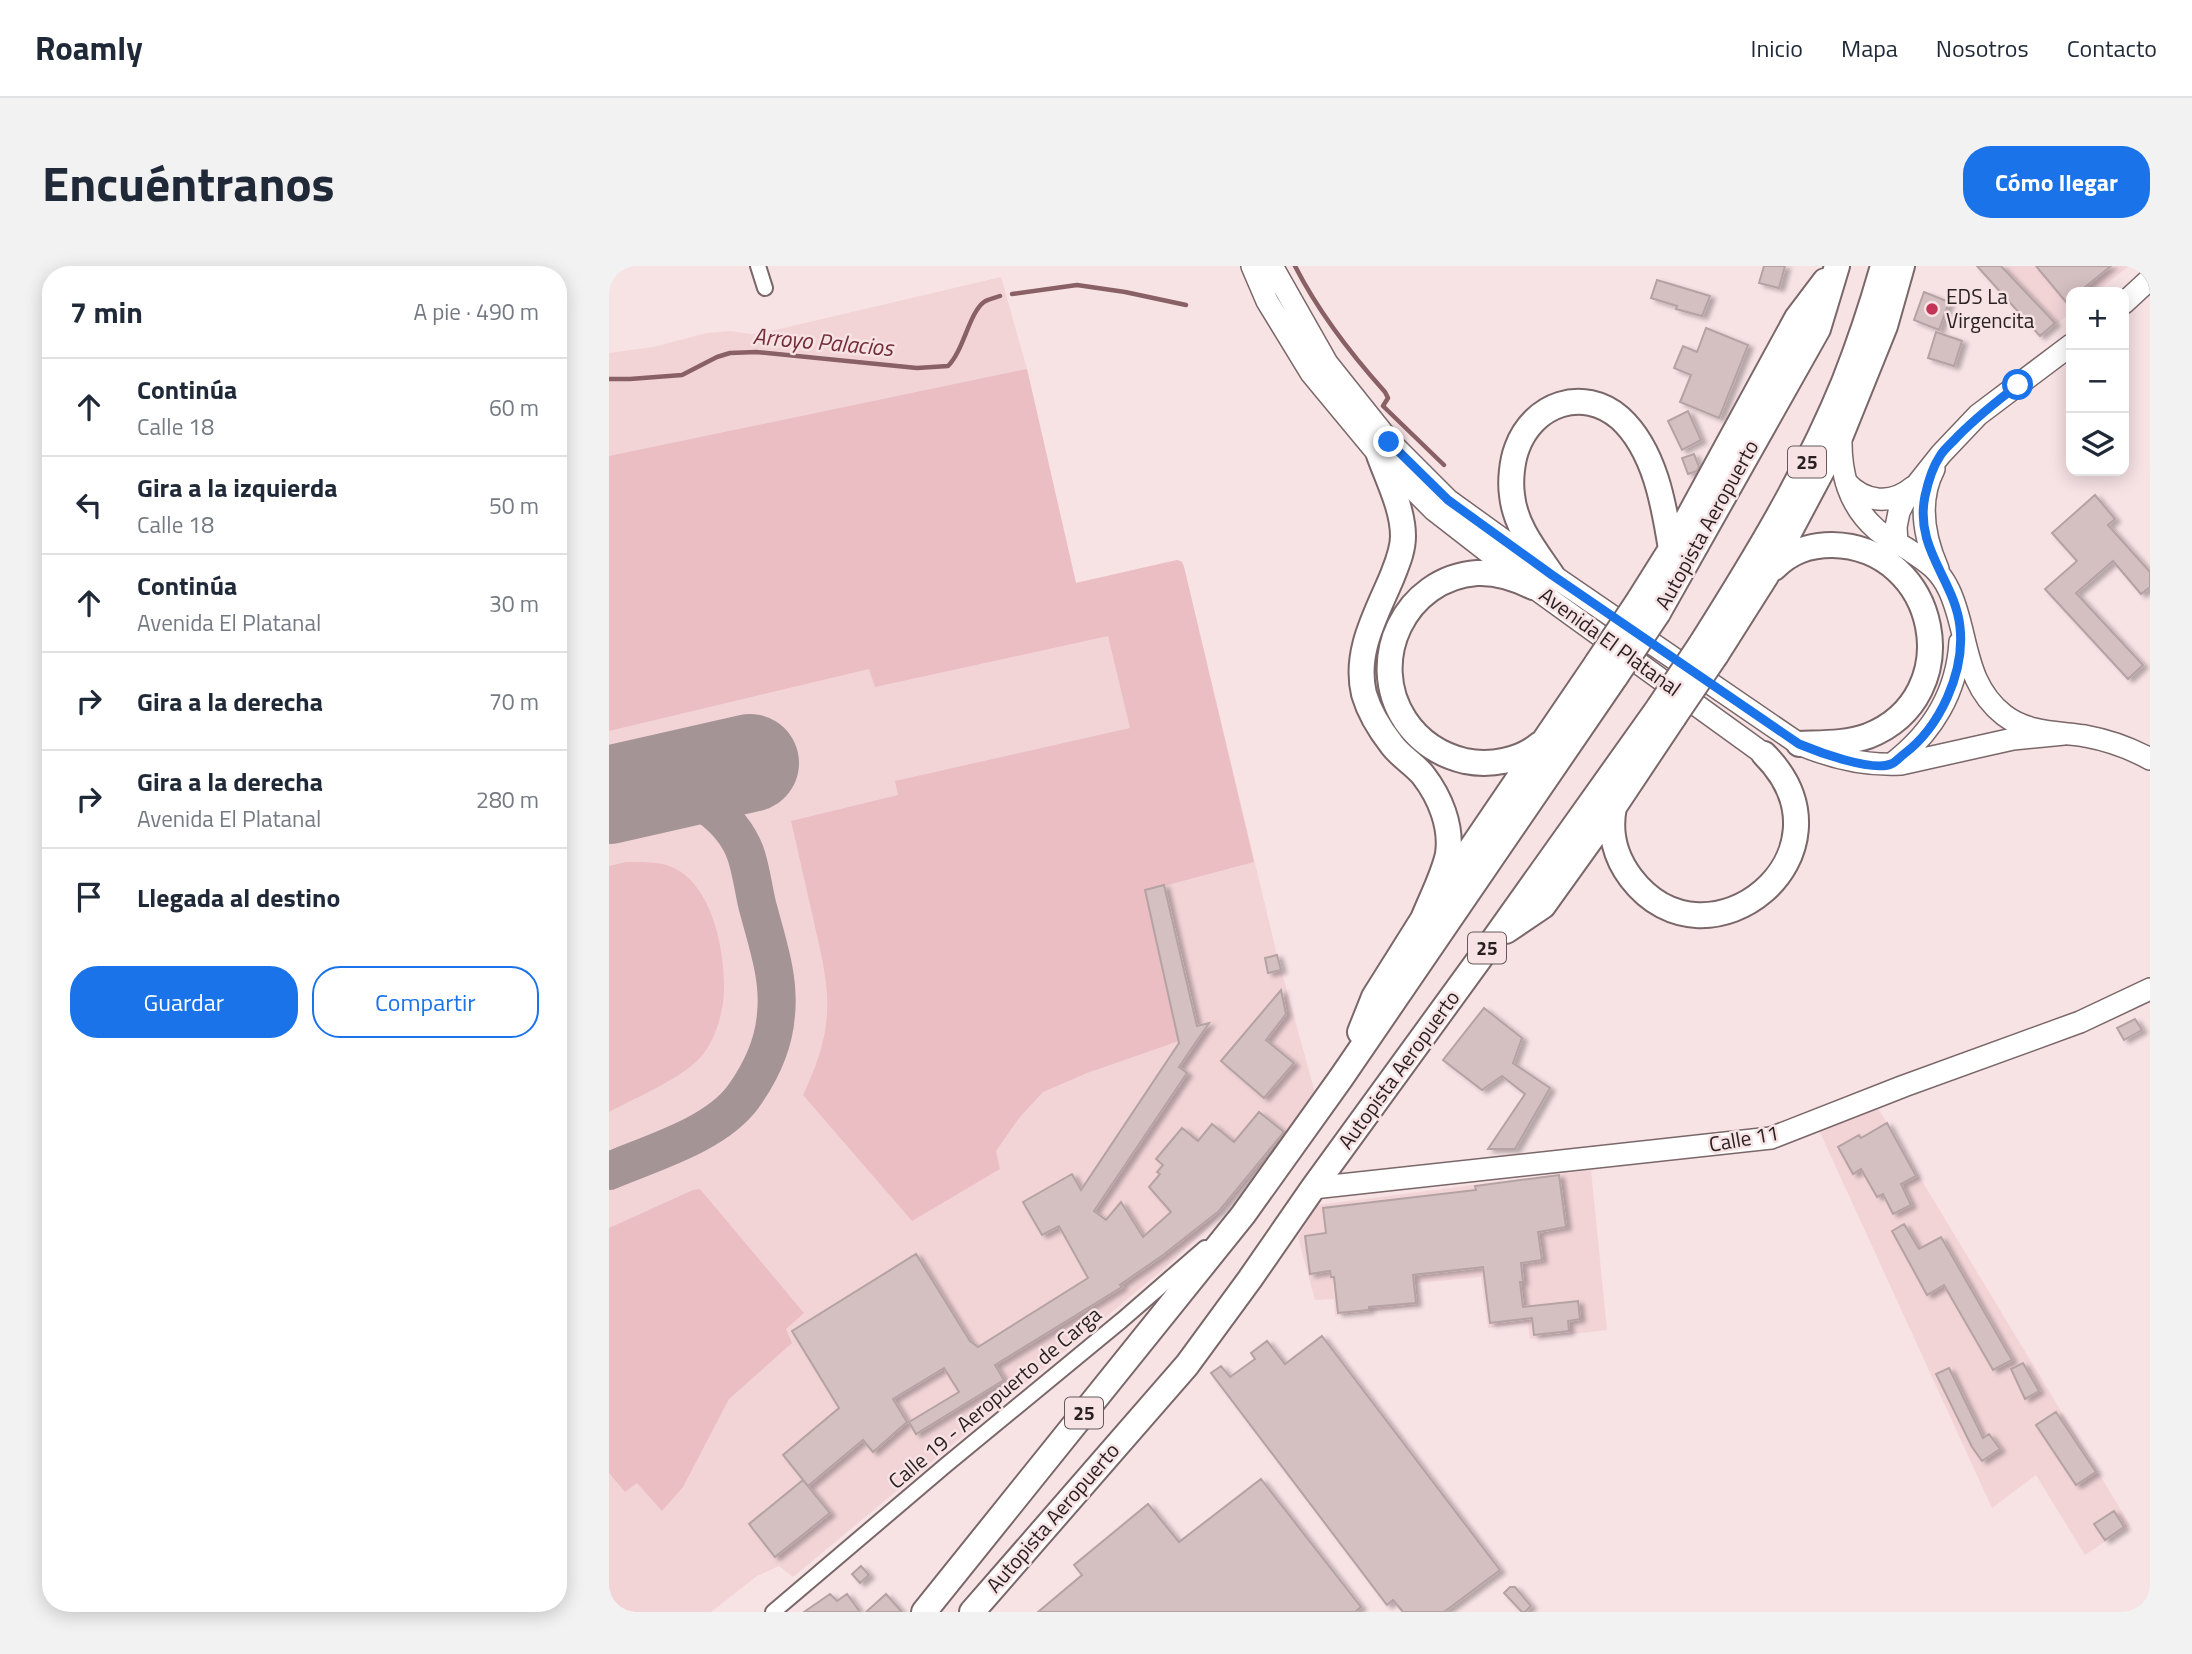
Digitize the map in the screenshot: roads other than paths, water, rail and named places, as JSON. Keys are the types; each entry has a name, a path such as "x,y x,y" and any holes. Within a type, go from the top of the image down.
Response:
{"highway":[{"path":"1649,607 1671,550 1797,318 1836,266"},
{"name":"Autopista Aeropuerto","path":"924,1612 1243,1215 1341,1078 1649,607 1818,329 1836,266"},
{"name":"Autopista Aeropuerto","path":"972,1612 1187,1365 1494,939 1666,712 1709,650 1824,427 1867,320 1884,266"},
{"path":"1766,576 1841,435 1885,326 1902,266"},
{"path":"1607,670 1538,746 1513,759 1484,763 1455,758 1429,746 1408,725 1394,700 1389,671 1392,642 1404,616 1435,586 1463,576 1484,573 1542,581 1511,495 1517,446 1535,419 1550,408 1568,402 1587,402 1604,407 1633,432 1658,485 1671,550"},
{"path":"1379,455 1397,504 1403,539 1399,560 1366,640 1360,668 1365,696 1376,720 1392,746 1422,775 1441,804 1448,823 1447,854 1423,919"},
{"path":"1709,650 1766,576 1786,556 1799,551 1828,545 1857,548 1884,560 1906,579 1922,604 1930,632 1926,675 1913,701 1892,722 1874,733 1853,740 1799,744"},
{"path":"1494,939 1543,906 1614,807 1666,712"},
{"path":"1341,1078 1374,997 1547,735"},
{"path":"1614,807 1611,820 1614,845 1625,870 1642,890 1664,905 1689,913 1715,914 1740,907 1763,893 1780,874 1795,837 1792,798 1781,774 1764,754"}],"main road":[{"name":"Avenida El Platanal","path":"1252,266 1268,301 1303,361 1337,407 1379,455 1434,510 1799,744 1835,758 1891,765 2013,739 2064,734"},
{"name":"Avenida El Platanal","path":"1272,266 1327,363 1389,442 1448,500 1542,581 1764,754"},
{"path":"2129,298 2150,279"},
{"path":"1897,542 1899,512 1906,498 1941,454 1978,415 2066,349"},
{"path":"1841,435 1840,458 1844,480 1852,500 1864,517 1879,532 1939,571"},
{"name":"Avenida El Platanal","path":"1941,454 1930,476 1924,500 1924,524 1929,549 1950,592 1968,660 1989,699 2004,715 2024,727 2105,741 2150,759"},
{"path":"1844,480 1859,494 1878,500 1898,497 1915,485"},
{"path":"1891,765 1916,744 1943,705 1957,664 1960,630"},
{"name":"Calle 11","path":"1313,1188 1771,1138 2080,1022 2150,989"}],"street":[{"path":"758,266 765,288"},
{"name":"Calle 19 - Aeropuerto de Carga","path":"776,1611 1243,1215"}],"waterway":[{"path":"1295,266 1336,332 1385,392 1388,398 1383,406 1444,465"},
{"name":"Arroyo Palacios","path":"1012,294 1077,285 1186,305"},
{"name":"Arroyo Palacios","path":"609,379 682,375 717,357 730,353 756,352 917,368 948,366 979,307 1000,296"}],"place":[{"name":"EDS La Virgencita","path":"1932,309"}]}
